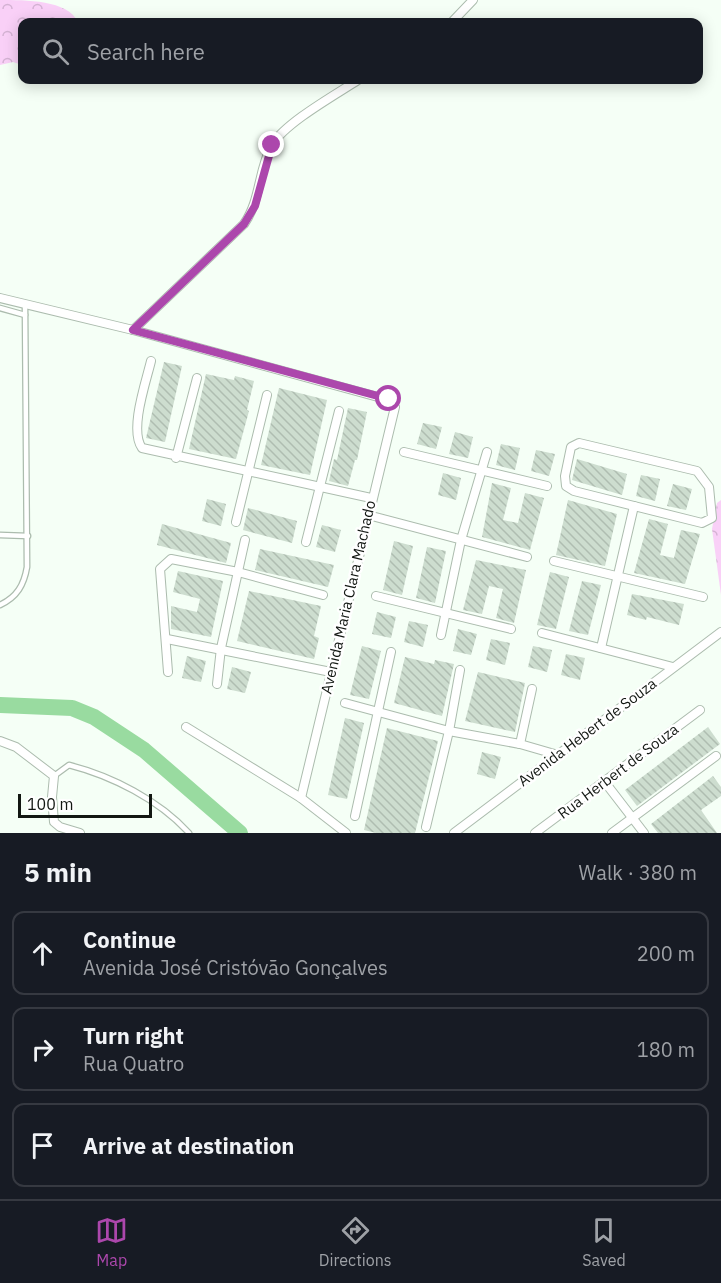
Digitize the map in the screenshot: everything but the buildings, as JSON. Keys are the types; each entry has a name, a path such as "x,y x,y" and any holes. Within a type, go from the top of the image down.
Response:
{"street":[{"path":"456,18 473,0"},
{"path":"0,297 133,330 244,224 255,206 264,168 277,140 309,112 352,84"},
{"name":"Avenida Maria Clara Machado","path":"133,330 389,399 395,407 371,498 300,798"},
{"path":"151,361 138,421 139,444 142,448 176,458 371,498"},
{"path":"176,458 197,378"},
{"path":"236,522 267,395"},
{"path":"306,542 339,411"},
{"path":"579,442 697,471 709,487 712,518 702,523 634,506 574,491 567,486 565,476 574,444 579,442"},
{"path":"441,636 461,540 487,452"},
{"path":"404,453 547,486"},
{"path":"601,648 634,506"},
{"path":"368,515 527,557"},
{"path":"216,684 221,648 245,540"},
{"path":"168,672 160,569 171,559 237,572 323,595"},
{"path":"554,561 704,597"},
{"path":"376,596 511,629"},
{"name":"Avenida Hebert de Souza","path":"454,833 721,632"},
{"path":"542,633 673,667"},
{"path":"167,639 221,648 331,672"},
{"path":"355,816 391,652"},
{"path":"426,827 449,731 460,670"},
{"path":"520,744 532,689"},
{"path":"345,703 449,731 520,744 558,755"},
{"name":"Rua Herbert de Souza","path":"535,833 700,710"},
{"path":"186,728 300,798 346,833"},
{"path":"0,741 16,747 54,776 52,797 54,822 70,831 80,833"},
{"path":"612,833 716,756"},
{"path":"604,781 644,833"}],"lane":[{"path":"0,605 18,592 25,580 28,537 24,303"},
{"path":"0,308 25,315"},
{"path":"0,535 28,537"},
{"path":"54,776 69,765 104,777 166,812 189,833"}],"green space":[{"path":"0,0 33,1 56,5 75,18 18,18 18,64 13,62 0,65"},
{"path":"721,500 721,595 712,529 717,503"}],"waterway":[{"path":"0,705 72,708 94,717 144,750 240,833"}],"route":[{"path":"272,145 255,206 244,224 133,330 389,399"}]}
